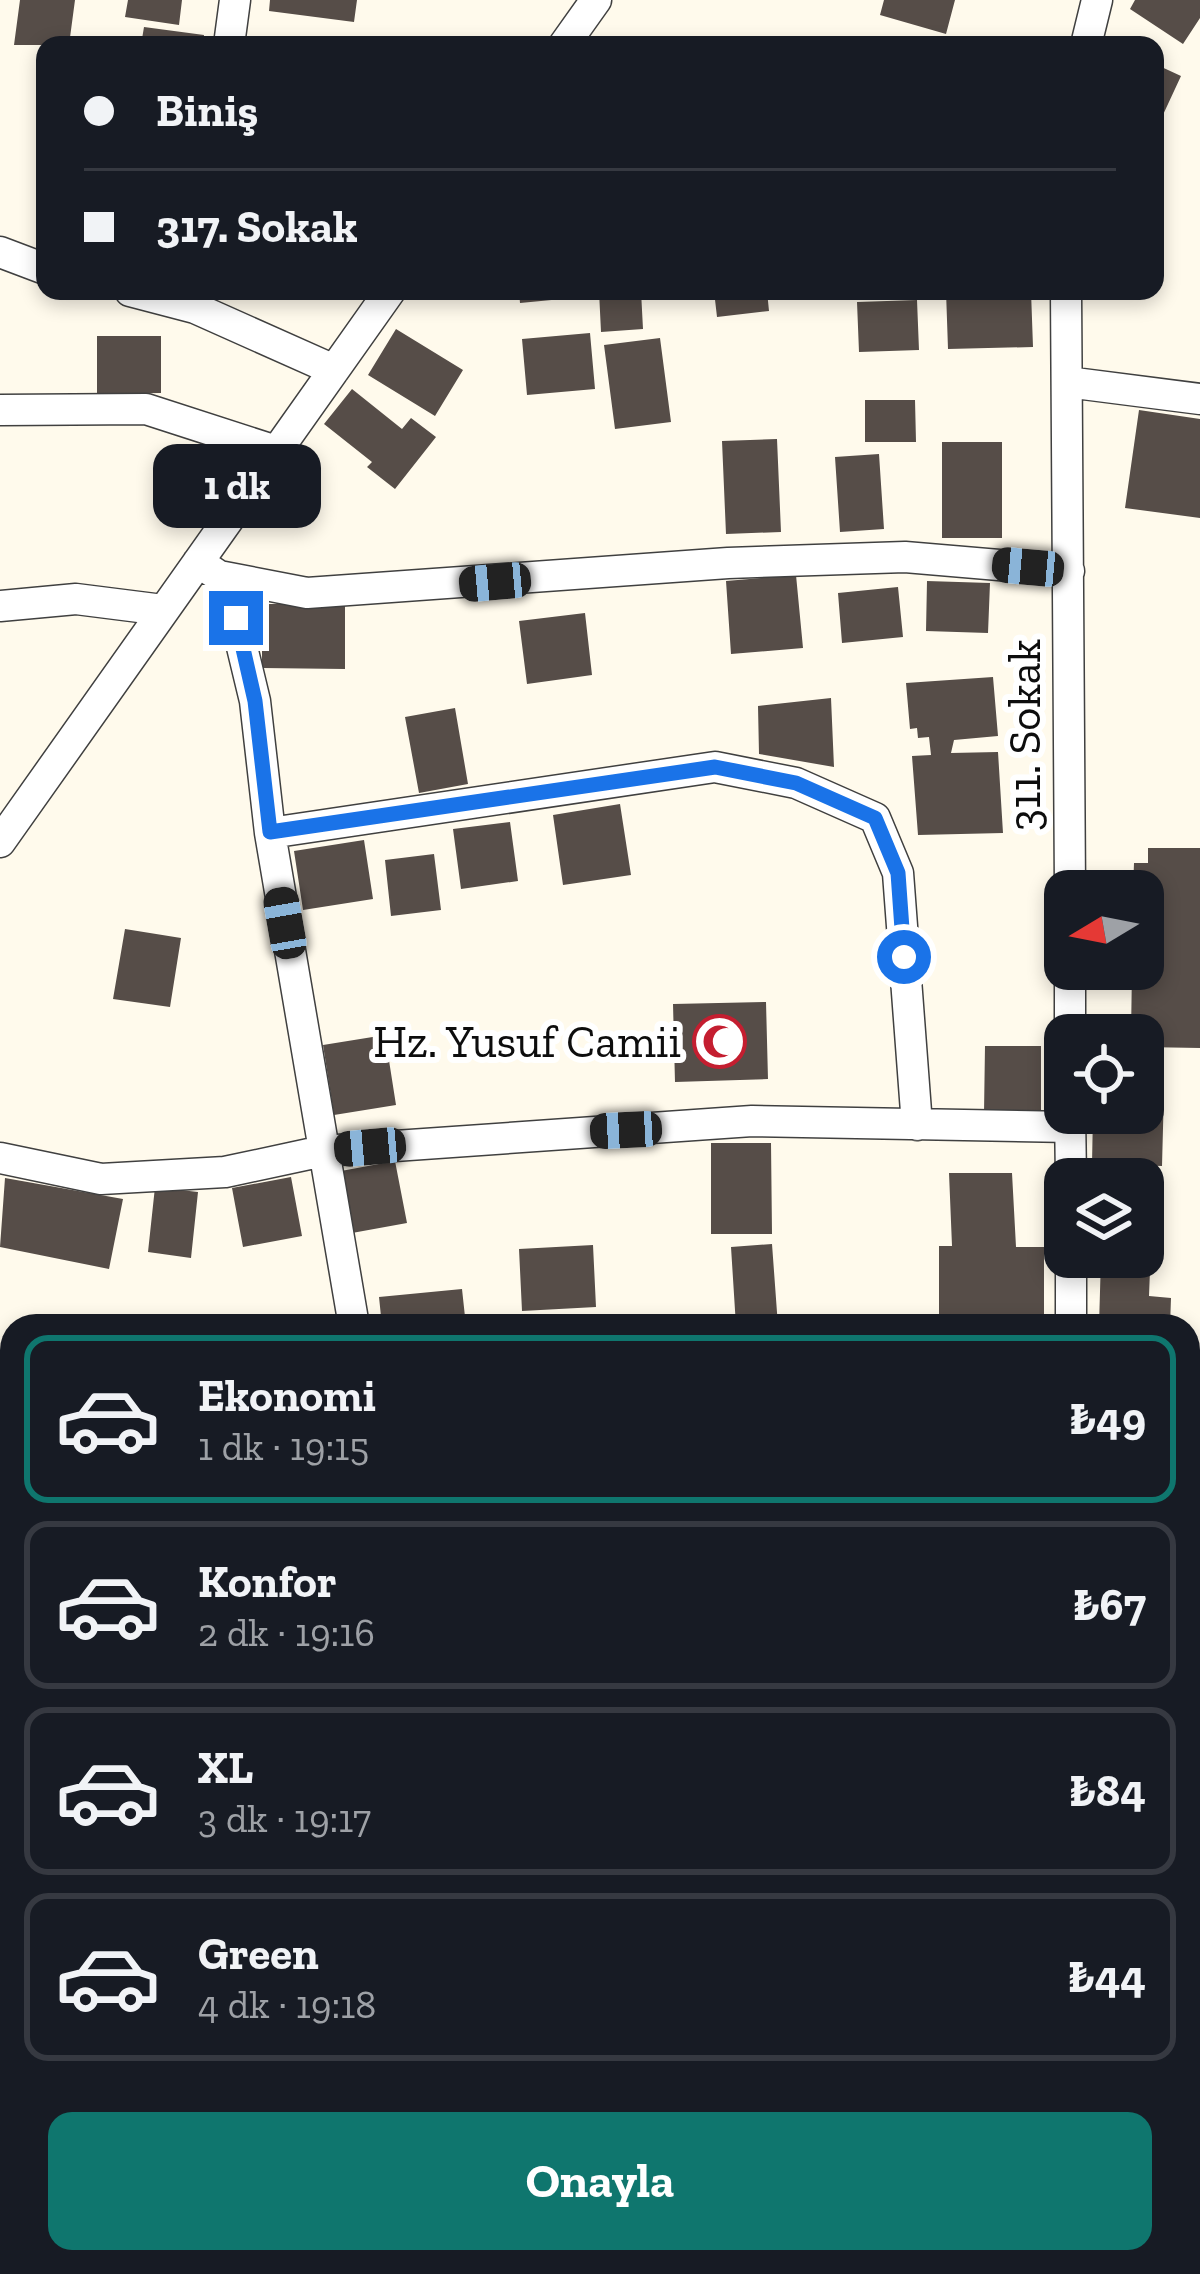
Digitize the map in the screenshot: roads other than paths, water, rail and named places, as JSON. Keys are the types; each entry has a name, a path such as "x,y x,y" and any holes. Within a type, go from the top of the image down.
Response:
{"street":[{"path":"230,36 235,0"},
{"path":"570,36 596,0"},
{"path":"1087,36 1097,0"},
{"path":"0,252 36,266"},
{"path":"199,300 334,370"},
{"path":"0,842 13,807 163,610 208,569 276,452 383,300"},
{"name":"311. Sokak","path":"1066,300 1070,870"},
{"path":"1067,382 1200,399"},
{"path":"0,410 146,409 276,452"},
{"path":"208,569 307,593 728,562 904,556 1069,571"},
{"path":"208,569 236,618 255,701 270,832 352,1314"},
{"path":"0,606 76,599 163,610"},
{"path":"270,832 715,767 796,783 875,818 898,873 917,1125"},
{"path":"0,1158 101,1179 225,1172 323,1151 752,1121 917,1125 1044,1121"},
{"path":"1071,1278 1071,1314"}],"place":[{"name":"Hz. Yusuf Camii","path":"720,1042"}]}
